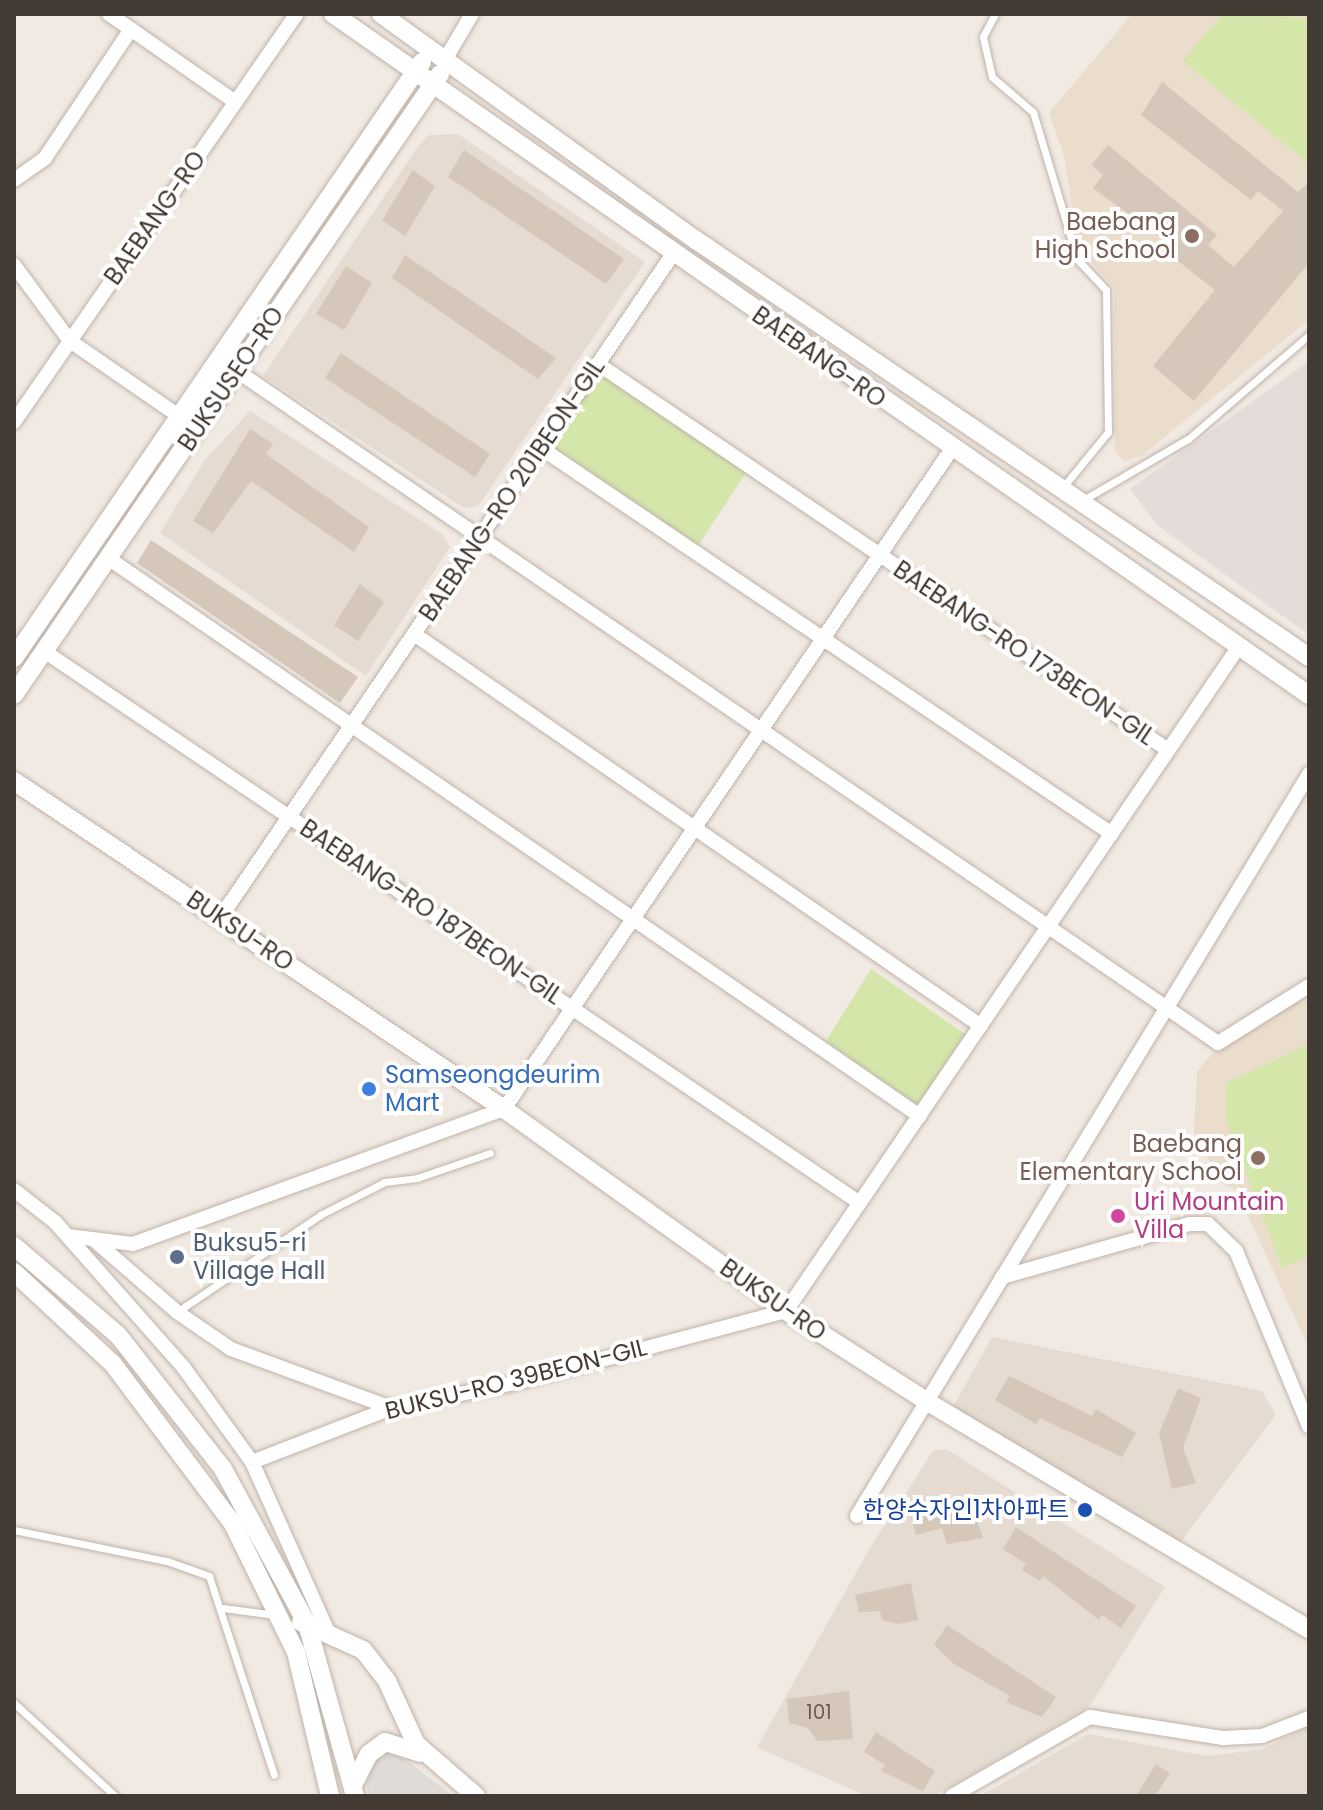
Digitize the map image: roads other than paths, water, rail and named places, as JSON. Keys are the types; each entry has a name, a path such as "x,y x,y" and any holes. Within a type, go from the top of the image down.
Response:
{"street":[{"path":"109,14 235,102"},
{"name":"BAEBANG-RO","path":"14,422 296,14"},
{"name":"BAEBANG-RO","path":"333,14 951,450 1309,695"},
{"name":"BAEBANG-RO","path":"381,14 1062,489 1309,657"},
{"path":"441,57 472,14"},
{"path":"14,180 45,158 131,29"},
{"name":"BUKSUSEO-RO","path":"14,658 416,72 441,57"},
{"name":"BUKSUSEO-RO","path":"14,695 434,84 441,57"},
{"name":"BAEBANG-RO 201BEON-GIL","path":"220,918 673,254"},
{"path":"14,265 70,341 180,417"},
{"path":"598,364 880,555"},
{"path":"237,371 1218,1043 1309,986"},
{"path":"541,448 1112,834"},
{"name":"BAEBANG-RO 187BEON-GIL","path":"504,1109 951,450"},
{"name":"BAEBANG-RO 173BEON-GIL","path":"880,555 1168,750"},
{"path":"108,558 920,1116"},
{"path":"414,634 981,1026"},
{"name":"BAEBANG-RO 173BEON-GIL","path":"786,1311 1238,648"},
{"path":"44,651 289,816"},
{"path":"857,1516 1309,774"},
{"name":"BUKSU-RO","path":"14,781 504,1109 786,1311 926,1401 1309,1629"},
{"name":"BAEBANG-RO 187BEON-GIL","path":"289,816 572,1008"},
{"path":"572,1008 860,1203"},
{"path":"68,1236 133,1244 504,1109"},
{"path":"14,1190 68,1236 184,1368 252,1462 328,1632"},
{"path":"1002,1277 1189,1224 1208,1224 1236,1251 1307,1406 1309,1426"},
{"path":"94,1240 177,1312 231,1349 391,1408"},
{"path":"14,1246 118,1335 203,1441 249,1511 307,1624 354,1790"},
{"path":"14,1272 113,1364 188,1456 282,1615 310,1697 330,1796"},
{"name":"BUKSU-RO 39BEON-GIL","path":"252,1462 391,1408 786,1311"},
{"path":"282,1615 328,1632 377,1664 403,1722 435,1764"},
{"path":"952,1796 1090,1717 1223,1738 1262,1736 1309,1718"},
{"path":"354,1790 369,1754 385,1742 415,1749 476,1796"}],"lane":[{"path":"995,14 983,37 992,77 1033,112 1077,259 1106,290 1108,432 1062,489"},
{"path":"1081,501 1188,439 1309,335"},
{"path":"177,1312 203,1289 372,1189 490,1153"},
{"path":"14,1530 167,1561 209,1576 223,1608 225,1640 274,1775"},
{"path":"223,1608 282,1615"},
{"path":"14,1703 115,1796"}],"place":[{"name":"Baebang High School","path":"1192,236"},
{"name":"Samseongdeurim Mart","path":"369,1089"},
{"name":"Baebang Elementary School","path":"1258,1158"},
{"name":"Uri Mountain Villa","path":"1118,1216"},
{"name":"Buksu5-ri Village Hall","path":"177,1257"},
{"name":"한양수자인1차아파트","path":"1085,1510"}]}
